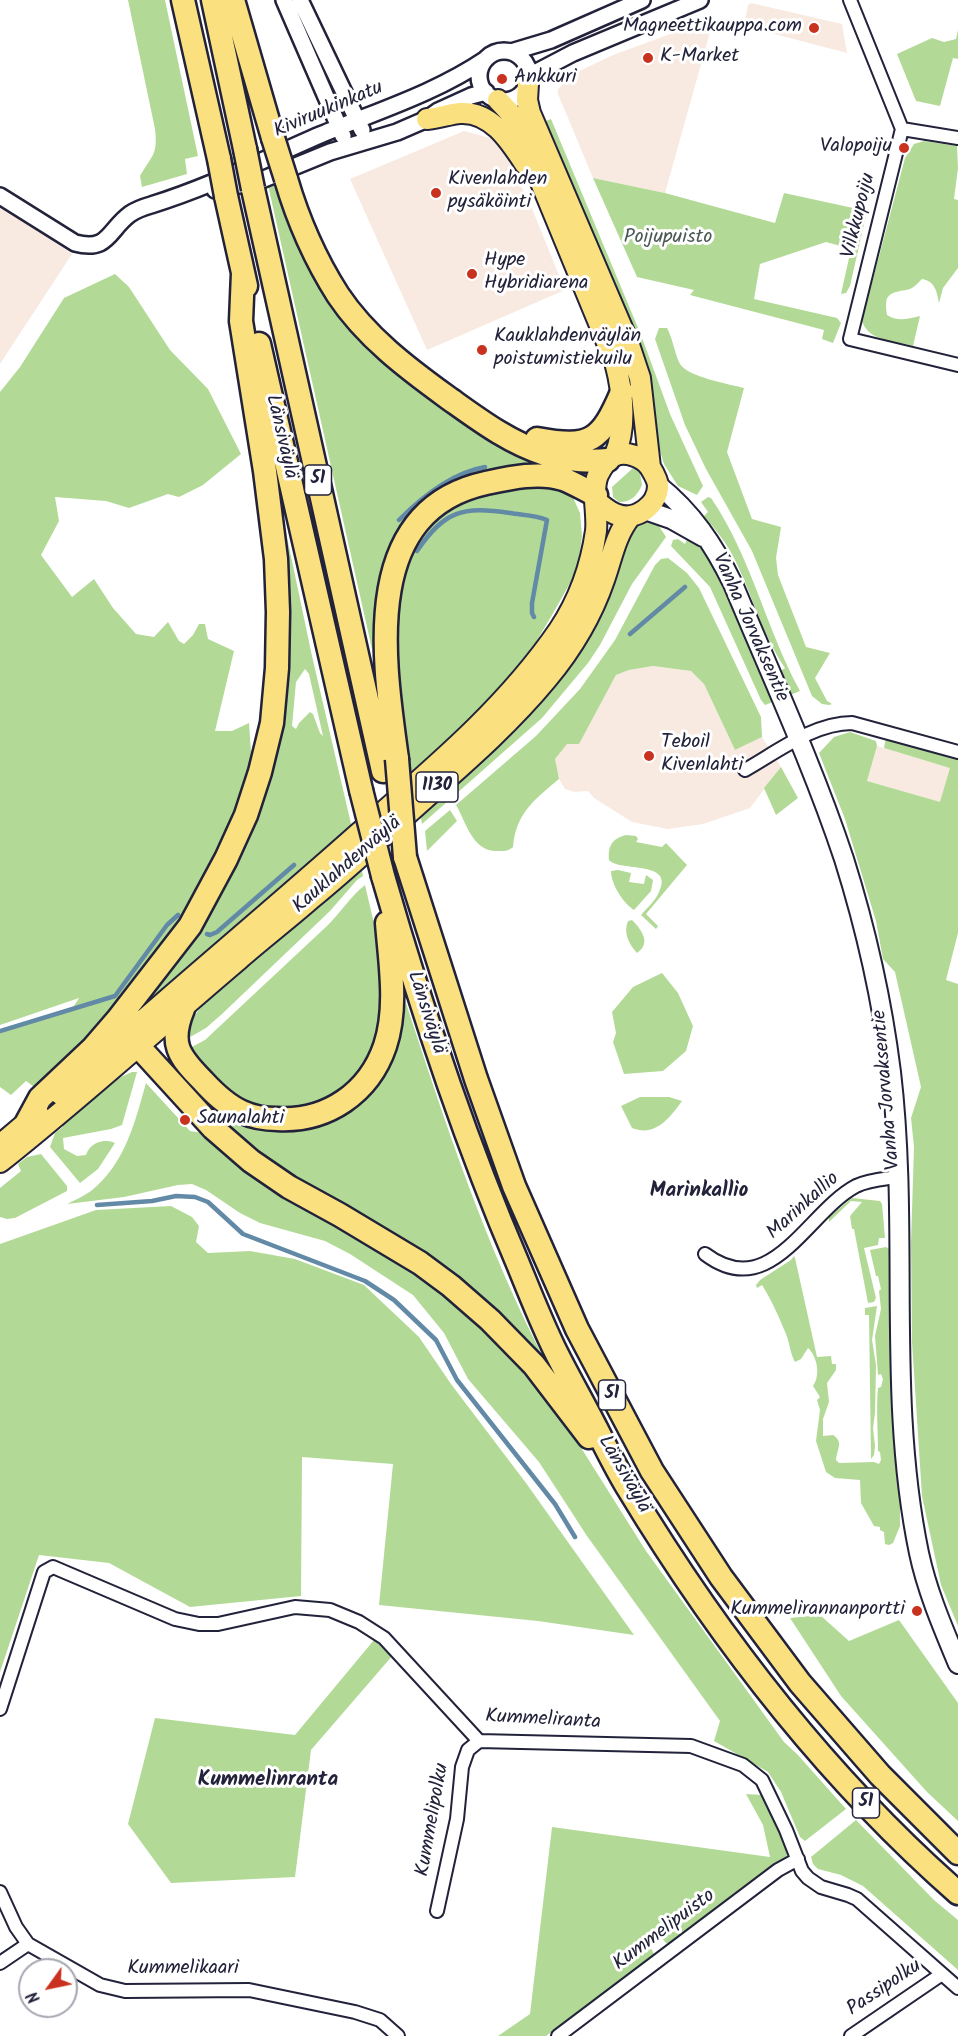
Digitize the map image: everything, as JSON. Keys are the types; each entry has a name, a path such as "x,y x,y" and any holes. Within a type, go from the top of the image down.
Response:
{"highway":[{"name":"Länsiväylä","path":"183,0 361,790 383,876 420,1002 449,1089 491,1201 552,1344 626,1486 699,1600 780,1708 860,1797 958,1893"},
{"name":"Länsiväylä","path":"213,0 253,189 390,765 405,857 476,1079 514,1186 577,1329 652,1471 721,1577 800,1683 880,1775 958,1853"},
{"path":"233,0 293,205 319,264 340,297 369,333 424,380 483,423 508,438 537,451 566,459 591,461 612,458"},
{"path":"27,1122 48,1107 190,926 226,859 246,815 260,772 272,723 277,668 278,612 276,559 265,471 241,321 243,273"},
{"path":"508,438 527,438 560,443 590,439 604,428 622,392"},
{"path":"390,765 385,633 389,586 402,546 422,517 451,495 476,485 502,479 543,476 561,478 596,499"},
{"path":"183,1009 176,1026 176,1040 180,1054 215,1094 243,1113 263,1119 297,1120 317,1115 352,1097 376,1066 385,1044 390,1016 392,992 383,876"},
{"path":"139,1022 140,1047 213,1128 251,1161 289,1187 420,1263 490,1320 534,1365 626,1486"}],"main road":[{"path":"528,80 527,100 530,113 622,327 640,378 650,467"},
{"path":"492,96 514,117 615,362 622,392 622,431 612,458 636,456 644,460 650,467 658,485"},
{"path":"427,119 461,113 479,116 490,121 512,144 545,194"},
{"name":"1130","path":"596,499 596,482 612,458"},
{"name":"1130","path":"637,514 655,496 658,485"},
{"name":"Vanha Jorvaksentie","path":"658,485 692,516 733,584 799,740 844,858 868,942 891,1074 897,1177 900,1369 908,1484 922,1565 958,1664"},
{"path":"596,499 618,516 637,514"},
{"name":"Kauklahdenväylä","path":"3,1151 139,1022 302,884 436,766 508,696 558,631 571,610 587,572 596,530 596,499"},
{"name":"Kauklahdenväylä","path":"48,1107 140,1047 447,779 523,707 549,677 571,646 604,581 615,543 624,525 637,514"},
{"name":"Vanha Jorvaksentie","path":"637,514 671,519 709,541"},
{"name":"Kauklahdenväylä","path":"3,1151 27,1122"}],"street":[{"path":"284,0 338,128 349,147"},
{"path":"300,0 367,141"},
{"path":"528,80 566,56 700,0"},
{"path":"850,0 902,129 958,138"},
{"path":"511,52 552,40 634,2 639,25"},
{"path":"511,52 522,58 528,68 528,80 520,95 514,99 492,96 481,85 479,76 481,67 493,53 511,52"},
{"name":"Kiviruukinkatu","path":"185,195 446,84 486,59"},
{"name":"Kiviruukinkatu","path":"0,195 75,243 87,246 100,244 130,214 142,208 185,195 259,181 330,152 397,132 471,96 492,96"},
{"name":"Vilkkupoiju","path":"902,129 850,339 958,365"},
{"path":"745,770 821,729 841,723 852,723 958,752"},
{"name":"Marinkallio","path":"705,1254 726,1266 754,1268 777,1258 841,1196 858,1185 897,1177"},
{"name":"Kummeliranta","path":"0,1709 44,1572 53,1567 175,1618 199,1624 218,1624 295,1606 330,1610 359,1622 384,1638 479,1740 691,1746 743,1765 762,1780 808,1878 821,1887 857,1899 958,1988"},
{"name":"Kummelipolku","path":"437,1911 457,1819 462,1767 468,1750 479,1740"},
{"name":"Kummelipuisto","path":"558,2036 778,1870 798,1858"},
{"name":"Kummelikaari","path":"0,1892 16,1927 28,1944 100,1985 125,1991 249,1990 355,2012 380,2020 398,2036"},
{"path":"0,1963 28,1944"},
{"name":"Passipolku","path":"851,2036 942,1974"}],"shaded area":[{"path":"751,3 842,24 847,53 744,26 748,5"},
{"path":"714,18 665,193 593,178 558,94 558,89 573,74 613,55"},
{"path":"464,131 498,140 531,206 565,290 427,350 350,179"},
{"path":"0,206 72,254 0,364"},
{"path":"653,666 691,671 704,684 735,750 762,737 781,767 750,808 703,824 668,829 632,822 594,798 588,791 574,792 565,789 559,779 555,763 560,750 591,721 616,675"},
{"path":"877,746 951,768 941,803 867,781"}],"green space":[{"path":"128,0 165,0 198,156 185,159 187,174 142,187 140,176 155,150 156,138"},
{"path":"958,30 958,59 953,58 940,106 916,101 897,54 932,38 944,42 956,39"},
{"path":"551,119 641,335 670,414 703,486 697,495 678,486 664,464 655,434 643,362 631,323 549,129 546,121"},
{"path":"924,141 957,146 958,168 954,199 958,200 958,268 943,288 939,303 933,285 922,279 915,286 895,292 887,299 887,315 899,319 920,316 913,346 876,336 865,328 862,321 905,158 914,144"},
{"name":"Poijupuisto","path":"593,178 665,193 775,223 784,193 867,211 850,286 846,293 841,294 851,249 826,242 760,264 754,299 837,318 841,323 833,343 822,339 824,330 690,295 694,290 637,277"},
{"path":"278,182 334,301 559,465 411,516 396,539 382,587 378,676 268,185"},
{"path":"115,274 129,287 170,350 208,389 241,454 203,485 179,497 168,494 129,508 106,501 55,497 59,521 41,555 72,597 94,579 113,608 136,634 154,637 168,622 179,641 184,644 199,624 205,624 208,639 234,651 215,731 232,731 249,723 251,752 248,773 235,810 187,910 165,943 98,1029 37,1089 26,1081 11,1095 0,1087 0,1031 72,1009 79,998 0,1025 0,392 20,367 64,298"},
{"path":"659,328 667,328 678,360 684,369 709,379 744,388 727,452 752,519 781,527 776,558 778,575 806,647 830,653 815,678 827,701 832,704 822,704 812,696 752,551 706,469 685,425 655,339"},
{"path":"633,468 640,473 642,485 633,498 619,502 613,497 612,487"},
{"path":"550,484 571,493 580,513 582,536 574,576 512,682 411,780 399,719 392,631 408,552 435,515 476,493"},
{"path":"708,497 711,498 725,520 737,544 777,643 800,691 790,695 779,672 785,668 770,642 734,558 704,516 708,512 701,502"},
{"path":"280,504 352,828 127,1026 266,783","holes":["305,669 309,674 323,736 310,712 296,729 292,726 296,682"]},
{"path":"650,521 661,524 659,526 666,537 632,584 588,663 542,718 422,824 420,811 514,726 630,529"},
{"path":"688,537 701,548 719,574 773,702 765,705 761,700 710,587 671,546 673,540 678,539 685,544"},
{"path":"668,558 687,573 699,588 761,717 762,737 735,750 704,684 691,671 653,666 616,675 579,744 567,744 555,759 559,779 534,801 522,816 513,847 495,851 481,846 471,834 456,805 536,736 580,689 615,640 655,565 661,559"},
{"path":"850,732 876,741 877,746 867,781 940,802 950,768 884,748 886,737 958,759 958,933 946,980 958,984 958,1626 941,1585 922,1496 912,1342 911,1243 914,1147 911,1118 921,1087 895,972 883,959 876,921 845,819 819,753 834,737"},
{"path":"781,767 798,798 776,815 764,788"},
{"path":"450,810 457,821 427,851 425,831"},
{"path":"626,835 636,836 638,839 636,842 662,847 666,843 687,865 646,914 658,926 656,929 641,915 659,892 662,882 659,875 644,868 623,866 609,860 612,843 617,838"},
{"path":"361,865 363,876 330,911 222,1014 206,1028 185,1040 193,1018 218,989"},
{"path":"611,871 631,873 629,882 644,884 646,875 653,880 651,891 634,910 622,898 613,882"},
{"path":"365,885 380,949 384,981 380,1027 366,1066 346,1089 315,1106 271,1110 234,1098 188,1049 205,1040 328,925"},
{"path":"632,920 639,928 644,941 644,945 637,953 629,942 627,934 628,921"},
{"path":"662,973 678,993 693,1026 686,1051 663,1071 624,1074 613,1042 616,1033 612,1012 633,987"},
{"path":"402,991 450,1135 486,1231 526,1323 549,1368 232,1134 168,1065 175,1058 242,1120 343,1109"},
{"path":"137,1072 122,1125 63,1138 64,1149 77,1156 86,1155 91,1147 98,1143 106,1141 115,1143 98,1169 80,1183 50,1147 55,1133 63,1127 61,1123 121,1077"},
{"path":"146,1083 190,1131 209,1134 409,1265 502,1341 568,1427 646,1551 784,1742 846,1809 805,1841 800,1837 781,1792 768,1772 714,1741 720,1721 587,1536 539,1462 468,1379 444,1333 413,1295 350,1254 325,1241 260,1223 192,1184 124,1197 67,1204 91,1191 112,1168 127,1142"},
{"path":"640,1097 669,1097 682,1101 661,1125 648,1130 640,1130 632,1128 621,1106"},
{"path":"41,1154 67,1186 67,1191 15,1218 0,1217 0,1188 21,1171 18,1164 27,1157"},
{"path":"852,1198 880,1201 882,1204 885,1238 879,1238 878,1245 864,1248 876,1298 874,1302 868,1303 850,1216 862,1202 851,1201 829,1222 829,1217"},
{"path":"171,1206 192,1217 199,1226 196,1242 208,1253 250,1251 295,1259 364,1285 419,1337 634,1635 538,1621 379,1605 393,1464 302,1457 301,1596 190,1607 109,1563 39,1555 0,1672 0,1244 96,1210"},
{"path":"886,1247 891,1250 894,1430 900,1495 900,1526 893,1543 889,1545 885,1544 884,1532 880,1530 880,1527 874,1526 861,1503 860,1480 835,1478 826,1472 816,1441 820,1410 817,1400 820,1397 813,1386 817,1377 816,1361 808,1348 801,1359 795,1362 772,1303 762,1285 757,1288 756,1285 794,1256 817,1357 831,1356 832,1364 836,1364 836,1370 827,1383 829,1402 823,1419 823,1436 833,1435 838,1440 836,1460 839,1463 874,1462 879,1464 881,1460 878,1451 877,1396 883,1379 881,1374 878,1375 875,1336 881,1309 879,1291 881,1289 870,1250"},
{"path":"877,1306 872,1340 876,1365 873,1428 875,1446 871,1459 869,1315 865,1315 865,1308"},
{"path":"820,1615 849,1641 899,1620 958,1703 958,1821 927,1792 841,1696 790,1618"},
{"path":"374,1640 393,1655 311,1750 295,1877 171,1883 128,1824 155,1718 295,1735"},
{"path":"746,1794 762,1795 785,1841 787,1855 784,1860 670,1944 662,1938 650,1946 655,1956 546,2036 498,2036 530,2014 552,1827 770,1857 763,1825"},
{"path":"856,1820 934,1900 958,1920 958,1970 863,1886 841,1875 818,1869 813,1864 811,1857"}],"waterway":[{"path":"399,520 417,503 449,480 485,467"},
{"path":"417,551 436,527 456,514 467,511 493,511 534,516 547,520 532,603 534,617"},
{"path":"630,634 685,587"},
{"path":"207,934 217,932 294,865"},
{"path":"0,1031 115,996 167,925 178,915"},
{"path":"97,1205 152,1201 176,1196 195,1197 208,1202 243,1234 365,1281 394,1300 436,1340 457,1380 555,1504 575,1537"}],"place":[{"name":"Magneettikauppa.com","path":"814,28"},
{"name":"K-Market","path":"648,58"},
{"name":"Ankkuri","path":"502,79"},
{"name":"Valopoiju","path":"904,148"},
{"name":"Kivenlahden pysäköinti","path":"436,193"},
{"name":"Hype Hybridiarena","path":"472,274"},
{"name":"Kauklahdenväylän poistumistiekuilu","path":"482,350"},
{"name":"Teboil Kivenlahti","path":"649,756"},
{"name":"Saunalahti","path":"185,1120"},
{"name":"Kummelirannanportti","path":"917,1611"}],"district":[{"name":"Marinkallio","path":"699,1192"},
{"name":"Kummelinranta","path":"268,1781"}]}
